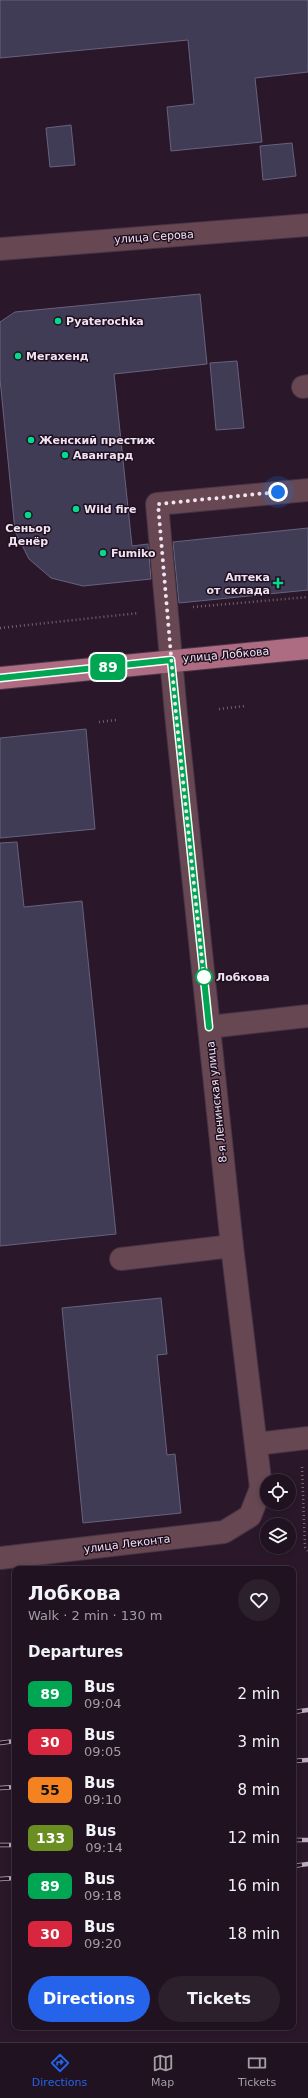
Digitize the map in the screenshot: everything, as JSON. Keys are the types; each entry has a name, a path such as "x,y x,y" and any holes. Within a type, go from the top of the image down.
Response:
{"main road":[{"name":"улица Лобкова","path":"0,678 171,660 308,648"}],"street":[{"name":"улица Серова","path":"0,249 308,225"},
{"name":"8-я Ленинская улица","path":"250,1516 261,1488 232,1246 209,1027 171,660 158,504 308,490"},
{"path":"209,1027 308,1016"},
{"path":"121,1259 232,1246"},
{"path":"256,1444 304,1439"},
{"name":"улица Леконта","path":"0,1558 224,1532 250,1516"}],"path":[{"path":"219,709 245,706"},
{"path":"99,722 116,720"},
{"path":"304,1439 305,1547 308,1551"}],"building":[{"path":"0,0 308,0 308,72 255,78 262,142 171,151 167,107 194,104 188,40 0,58"},
{"path":"71,125 75,165 50,167 46,128"},
{"path":"292,143 296,176 263,180 260,146"},
{"name":"Авангард","path":"200,294 207,364 114,374 132,546 148,544 151,579 83,586 51,578 29,559 15,531 0,379 0,322 15,312"},
{"path":"237,361 244,428 216,430 210,363"},
{"path":"308,528 308,590 179,603 173,542"},
{"path":"86,729 95,829 0,838 0,738"},
{"path":"17,842 24,907 82,901 116,1234 0,1246 0,843"},
{"path":"161,1298 167,1354 157,1355 167,1455 175,1454 181,1513 83,1523 62,1308"}],"railway":[{"path":"296,1712 308,1710"},
{"path":"0,1743 12,1741"},
{"path":"296,1761 308,1760"},
{"path":"0,1788 12,1787"},
{"path":"296,1840 308,1840"},
{"path":"0,1845 12,1845"},
{"path":"296,1866 308,1864"},
{"path":"0,1879 12,1878"}],"bus line":[{"name":"89","path":"0,678 171,660 209,1027"}],"place":[{"name":"Pyaterochka","path":"58,321"},
{"name":"Мегахенд","path":"18,356"},
{"name":"Женский престиж","path":"31,440"},
{"name":"Авангард","path":"65,455"},
{"name":"Wild fire","path":"76,509"},
{"name":"Сеньор Денёр","path":"28,515"},
{"name":"Fumiko","path":"103,553"},
{"name":"Аптека от склада","path":"278,583"},
{"name":"Лобкова","path":"204,977"}],"route":[{"path":"204,977 204,980 176,714 158,504 278,492"}]}
